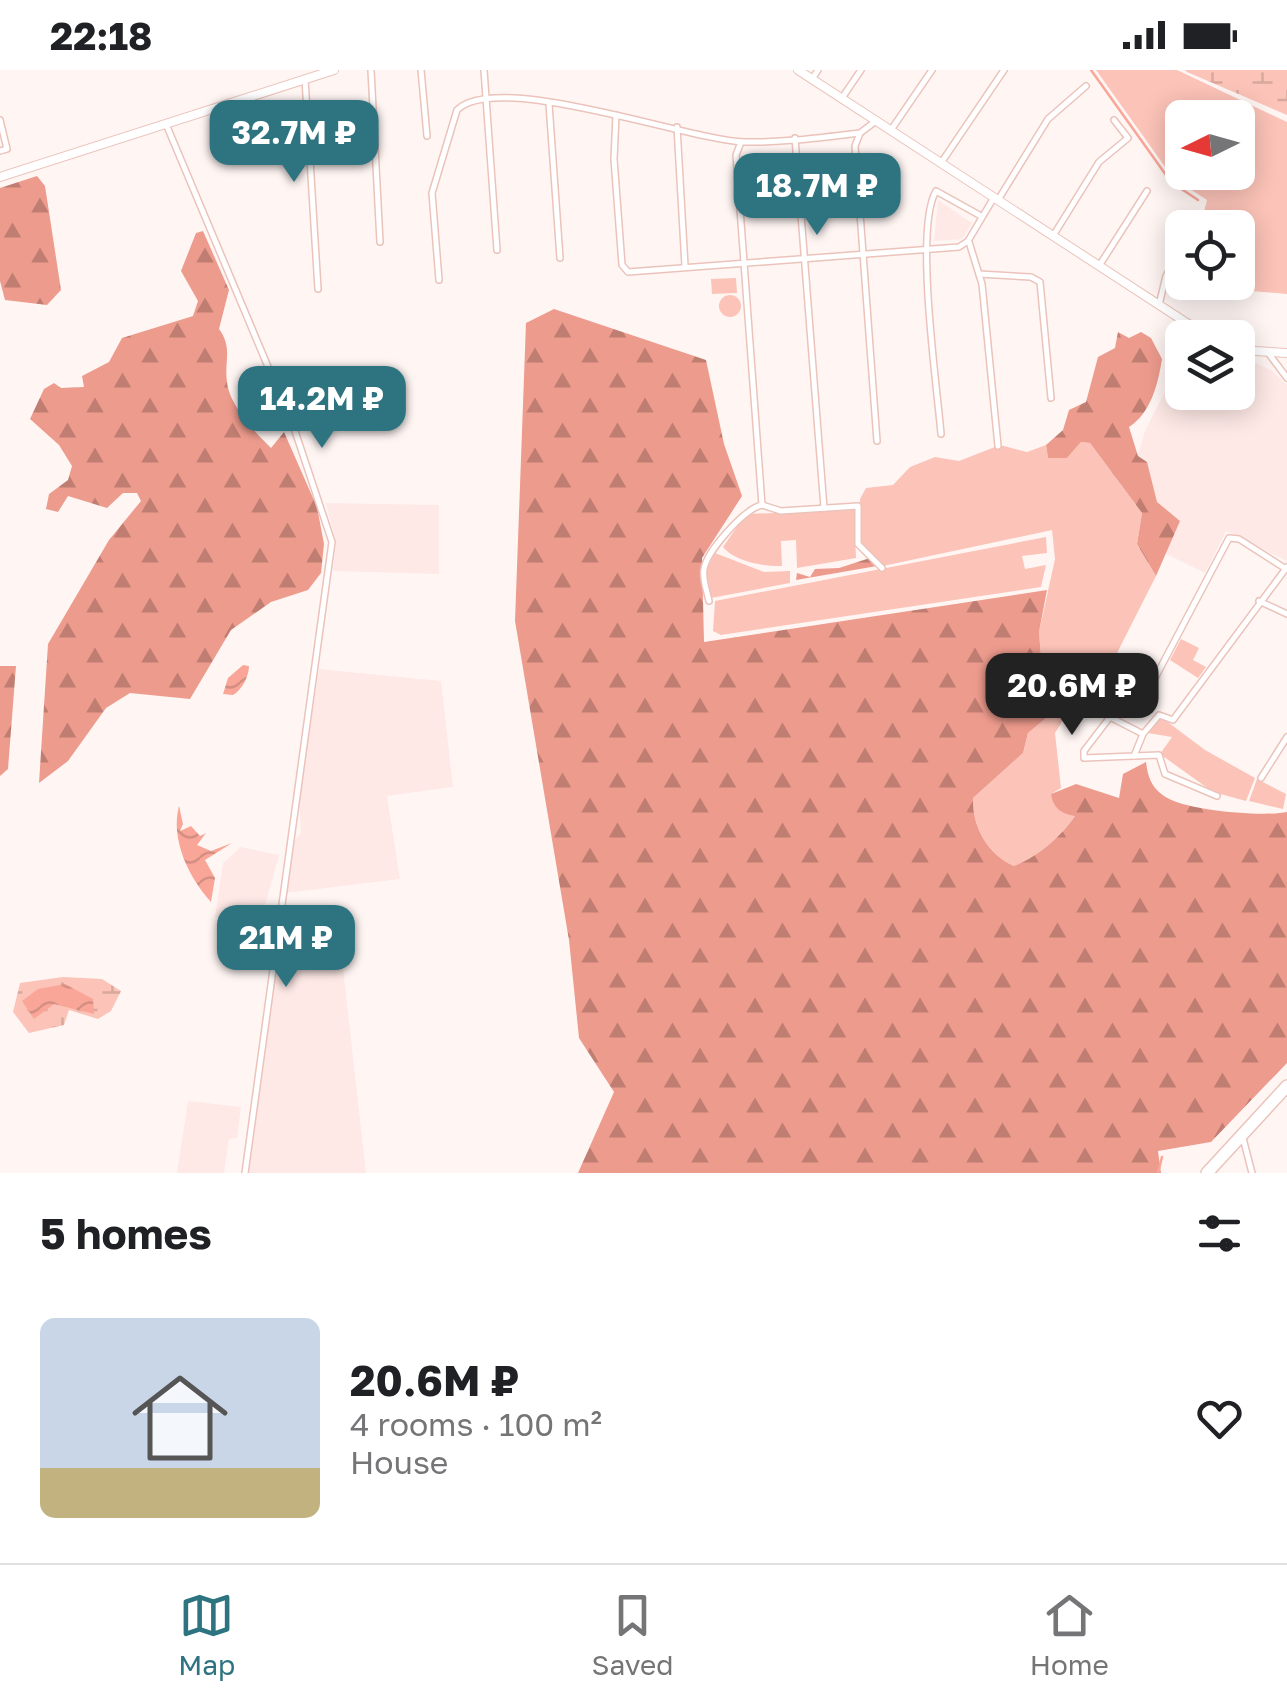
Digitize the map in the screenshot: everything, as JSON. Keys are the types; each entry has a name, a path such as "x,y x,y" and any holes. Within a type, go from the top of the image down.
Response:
{"highway":[{"path":"1215,1173 1287,1086"},
{"path":"1207,1173 1287,1097"}],"main road":[{"path":"0,177 334,70"},
{"path":"798,70 1182,320"},
{"path":"1255,352 1287,353"}],"street":[{"path":"371,70 380,242"},
{"path":"422,70 427,136"},
{"path":"484,70 497,250"},
{"path":"812,79 818,70"},
{"path":"842,98 860,70"},
{"path":"891,130 932,70"},
{"path":"941,163 1004,70"},
{"path":"306,79 318,290"},
{"path":"616,115 614,160 624,269 685,266 959,246 969,239 1048,119 1086,86"},
{"path":"439,280 434,185 458,110 486,97 616,115 741,142 860,133"},
{"path":"549,104 560,258"},
{"path":"0,120 7,149 0,151"},
{"path":"1053,236 1100,162 1128,138 1114,120"},
{"path":"876,121 860,133 854,146 878,441"},
{"path":"166,124 295,430 332,542 331,575 254,1084 245,1173"},
{"path":"677,127 685,266"},
{"path":"795,138 824,508"},
{"path":"741,142 736,155 762,505"},
{"path":"1099,266 1147,191"},
{"path":"941,434 927,248 936,192 981,216"},
{"path":"969,239 979,274 998,446"},
{"path":"979,274 1032,277 1040,282 1051,398"},
{"path":"1159,305 1165,280"},
{"path":"1268,354 1287,378"},
{"path":"709,600 703,572 710,554 744,513 762,505 776,511 858,506 858,544 882,568"},
{"path":"1134,756 1143,734 1160,715 1173,720 1286,568 1240,538 1229,538 1155,678"},
{"path":"1260,601 1287,614"},
{"path":"1143,734 1110,718 1084,752 1084,758 1159,756 1165,774 1216,796"},
{"path":"1261,778 1287,737"},
{"path":"1243,1138 1252,1173"}],"shaded area":[{"path":"938,200 972,223 962,239 934,241"},
{"path":"1255,363 1271,370 1287,385 1287,561 1226,531 1205,573 1164,553 1180,521 1157,503 1138,456 1145,431 1165,392 1165,410 1255,410"},
{"path":"326,503 439,505 439,574 333,571 336,542"},
{"path":"319,669 441,681 453,787 387,796 400,879 285,893 292,844 301,833 299,799"},
{"path":"241,847 279,855 259,927 215,917 223,863"},
{"path":"342,959 366,1173 247,1173 272,975 295,970 295,965"},
{"path":"188,1101 241,1107 237,1138 229,1139 224,1173 177,1173"}],"green space":[{"path":"1096,70 1177,70 1240,100 1165,100 1165,167"},
{"path":"1287,70 1287,115 1255,100 1187,72"},
{"path":"1255,107 1287,122 1287,294 1255,291 1255,210 1204,210 1207,200 1192,190 1255,190"},
{"path":"37,176 45,186 61,290 47,305 5,300 0,281 0,188"},
{"path":"203,231 229,290 219,329 227,348 229,391 244,418 271,448 284,432 317,507 324,544 321,573 308,590 271,602 231,630 190,699 130,693 106,708 68,761 39,783 48,644 109,540 141,501 137,493 123,493 107,508 68,496 58,512 46,509 49,494 68,480 72,466 59,445 30,419 44,389 54,383 61,388 84,387 82,376 109,362 122,338 193,316 198,301 181,271 196,233"},
{"path":"736,278 737,293 712,294 711,279"},
{"path":"730,295 738,298 738,314 730,317 722,314 719,306 722,298"},
{"path":"554,309 706,360 724,444 742,496 702,558 704,642 1047,590 1039,632 1046,718 1028,733 1023,753 973,798 975,819 983,838 1004,861 1014,866 1031,857 1056,839 1075,816 1058,810 1051,794 1076,784 1119,798 1123,774 1146,762 1153,785 1174,801 1225,812 1287,812 1287,1063 1211,1142 1158,1151 1161,1173 578,1173 614,1092 579,1038 569,940 515,621 526,323"},
{"path":"1118,332 1129,338 1141,332 1151,338 1162,359 1148,406 1129,427 1138,456 1147,462 1157,502 1180,521 1156,576 1137,544 1142,513 1090,443 1081,442 1067,458 1048,458 1046,445 1063,430 1069,410 1086,402 1098,357 1115,348"},
{"path":"1081,442 1090,443 1142,513 1137,544 1156,576 1115,657 1089,678 1055,733 1061,788 1051,794 1075,816 1048,846 1014,866 996,854 983,838 975,819 973,798 1023,753 1028,733 1046,718 1039,632 1055,559 1052,530 883,566 861,542 860,499 866,488 893,485 910,467 935,457 959,461 1000,445 1027,452 1046,445 1048,458 1067,458"},
{"path":"854,510 856,558 797,568 796,540 781,541 782,566 750,562 723,547 746,514"},
{"path":"1046,537 1047,553 1022,556 1025,569 1046,565 1041,587 721,635 713,631 715,601"},
{"path":"715,553 764,572 790,571 790,583 711,598 705,573"},
{"path":"870,558 877,566 796,580 797,573 810,577 815,569 839,568"},
{"path":"1181,639 1199,648 1193,660 1206,667 1198,678 1170,660"},
{"path":"0,666 16,666 8,769 0,776"},
{"path":"1161,717 1205,750 1255,778 1246,801 1213,792 1160,754 1172,737 1148,733"},
{"path":"1257,779 1286,794 1283,809 1249,801"},
{"path":"63,977 102,979 121,991 111,1011 98,1019 69,1010 64,1025 29,1033 13,1012 20,983"}],"water":[{"path":"243,665 249,666 242,686 233,695 223,694 228,678"},
{"path":"179,806 183,824 180,831 191,826 200,836 206,833 197,845 211,851 232,843 205,860 215,878 211,902 195,882 179,845"},
{"path":"65,984 93,999 94,1014 54,1004 34,1019 22,1001 38,989"}],"waterway":[{"path":"1091,70 1171,182 1198,200"},
{"path":"1158,1173 1162,1157"}]}
